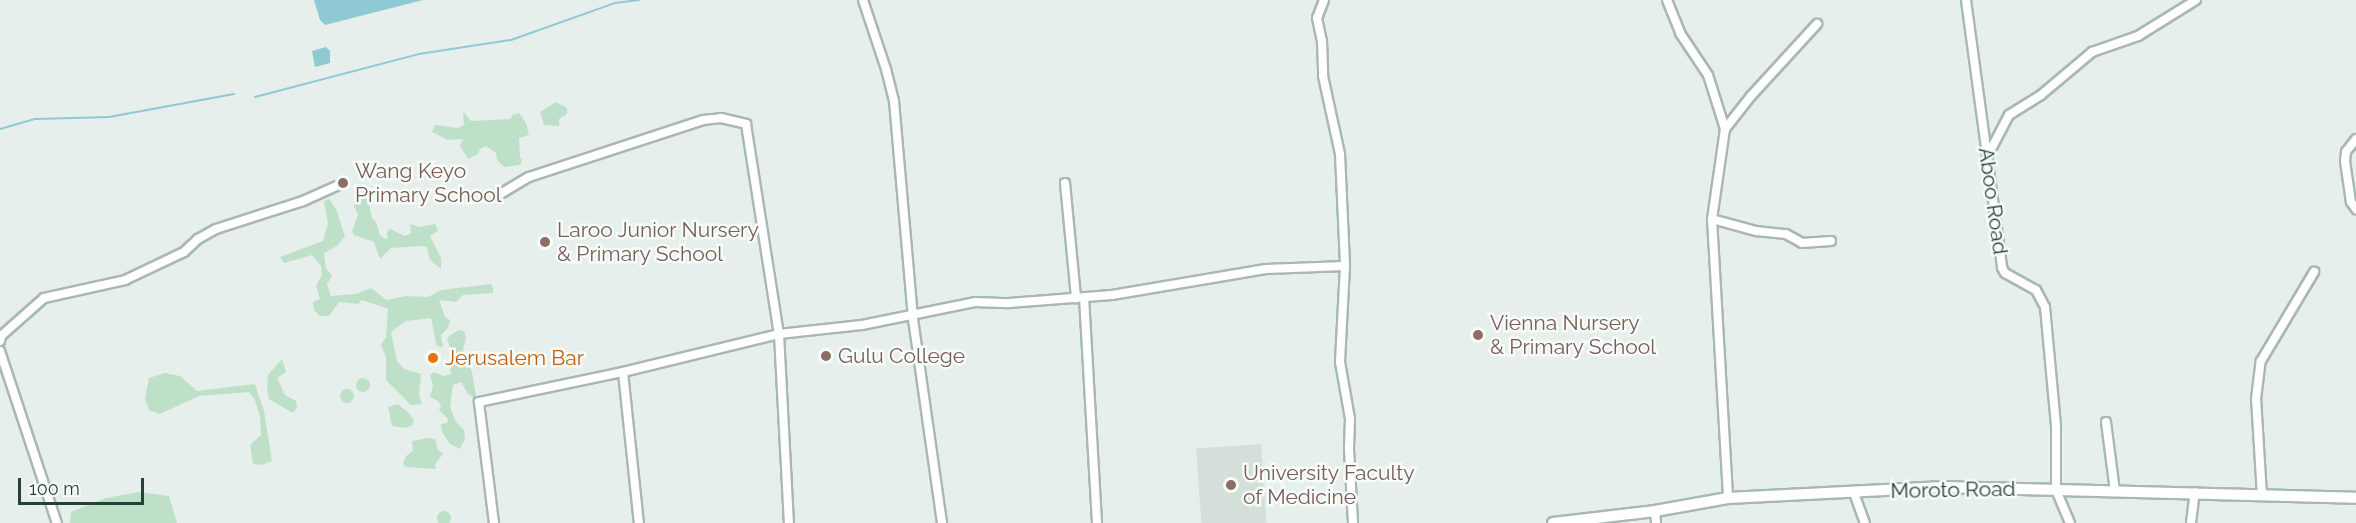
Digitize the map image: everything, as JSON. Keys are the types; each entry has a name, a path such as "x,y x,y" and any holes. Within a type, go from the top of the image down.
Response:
{"main road":[{"name":"Moroto Road","path":"1552,523 1655,511 1728,498 1944,487 2356,498"}],"street":[{"path":"862,0 886,69 894,101 905,207 912,313 942,523"},
{"path":"1324,0 1317,18 1322,40 1323,76 1340,154 1345,266 1340,362 1350,419 1349,449 1353,523"},
{"path":"1667,0 1680,33 1708,75 1725,129 1712,219 1728,498"},
{"name":"Aboo Road","path":"1966,0 2002,268 2005,273 2036,290 2045,307 2056,426 2056,490"},
{"path":"1986,158 2009,115 2034,100 2092,52 2138,36 2196,0"},
{"path":"1725,129 1751,96 1817,24"},
{"path":"502,193 530,177 703,120 722,118 744,122 757,183 766,265 779,334 789,523"},
{"path":"2356,139 2346,152 2345,161 2351,202 2356,209"},
{"path":"1065,183 1080,297 1097,523"},
{"path":"0,341 1,336 44,298 125,280 170,260 216,229 303,201 337,186"},
{"path":"1712,219 1756,231 1786,234 1802,243 1831,241"},
{"path":"494,523 479,402 623,372 779,334 862,325 975,302 1010,303 1112,295 1266,269 1345,266"},
{"path":"2262,496 2256,399 2261,361 2314,272"},
{"path":"0,351 57,523"},
{"path":"623,372 639,523"},
{"path":"2106,422 2115,491"},
{"path":"2056,490 2070,523"},
{"path":"2191,523 2195,492"},
{"path":"1854,493 1865,523"},
{"path":"1655,511 1656,523"}],"shaded area":[{"name":"University Faculty of Medicine","path":"1261,444 1267,523 1201,523 1196,449"}],"green space":[{"path":"556,102 567,108 567,114 559,119 559,126 544,125 540,112"},
{"path":"463,111 471,121 510,119 519,113 526,123 529,135 519,138 522,160 520,165 504,167 497,160 496,153 486,146 480,149 478,154 468,159 460,146 463,139 448,140 432,132 435,125 458,128 464,125"},
{"path":"329,199 336,209 345,236 337,246 324,253 326,268 332,276 327,284 331,296 356,294 371,288 387,300 405,296 428,297 441,290 491,284 493,288 493,293 463,295 456,302 439,300 445,317 450,320 448,328 441,335 443,347 437,346 431,318 406,321 391,332 397,361 404,369 421,374 419,395 422,404 411,405 386,380 386,357 381,345 386,337 388,309 362,300 358,304 339,302 329,316 320,316 314,310 313,302 320,299 316,286 322,275 321,266 312,255 284,263 280,257 323,241 328,224 324,201"},
{"path":"360,199 367,199 372,218 376,222 380,235 385,239 388,238 387,232 390,229 405,236 411,233 410,224 420,227 435,224 438,231 430,236 441,258 441,269 430,260 427,247 422,246 391,248 380,259 374,242 354,235 352,231 358,215 353,204"},
{"path":"459,330 464,331 466,338 463,350 472,372 476,396 475,398 468,394 461,382 453,385 450,407 456,422 464,430 465,439 460,449 450,444 442,432 441,424 447,423 448,419 439,410 441,406 438,401 430,397 433,386 430,375 434,372 444,376 451,374 449,361 454,357 447,340"},
{"path":"282,359 286,372 277,378 285,395 296,401 297,407 293,413 269,399 268,375"},
{"path":"165,373 180,376 197,391 255,384 264,411 272,461 262,465 253,464 250,445 261,435 260,416 255,400 249,392 199,396 160,414 149,410 145,398 149,378"},
{"path":"363,378 368,380 370,385 368,390 363,392 358,390 356,385 358,380"},
{"path":"344,389 350,389 354,396 350,403 344,403 340,399 340,393"},
{"path":"398,404 410,414 414,421 406,428 392,426 388,407"},
{"path":"435,439 438,450 443,454 435,464 436,469 406,467 403,464 406,456 413,451 412,441"},
{"path":"139,492 169,496 177,523 70,523 71,512 106,498"},
{"path":"444,511 449,513 451,518 449,523 444,525 439,523 437,518 439,513"}],"water":[{"path":"314,0 423,0 325,25 320,20"},
{"path":"326,47 330,51 330,63 315,67 312,51"}],"waterway":[{"path":"255,97 419,54 511,40 615,3 639,0"},
{"path":"0,129 36,119 109,117 234,94"}],"place":[{"name":"Wang Keyo Primary School","path":"343,183"},
{"name":"Laroo Junior Nursery & Primary School","path":"545,242"},
{"name":"Vienna Nursery & Primary School","path":"1478,335"},
{"name":"Gulu College","path":"826,356"},
{"name":"Jerusalem Bar","path":"433,358"},
{"name":"University Faculty of Medicine","path":"1231,485"}]}
